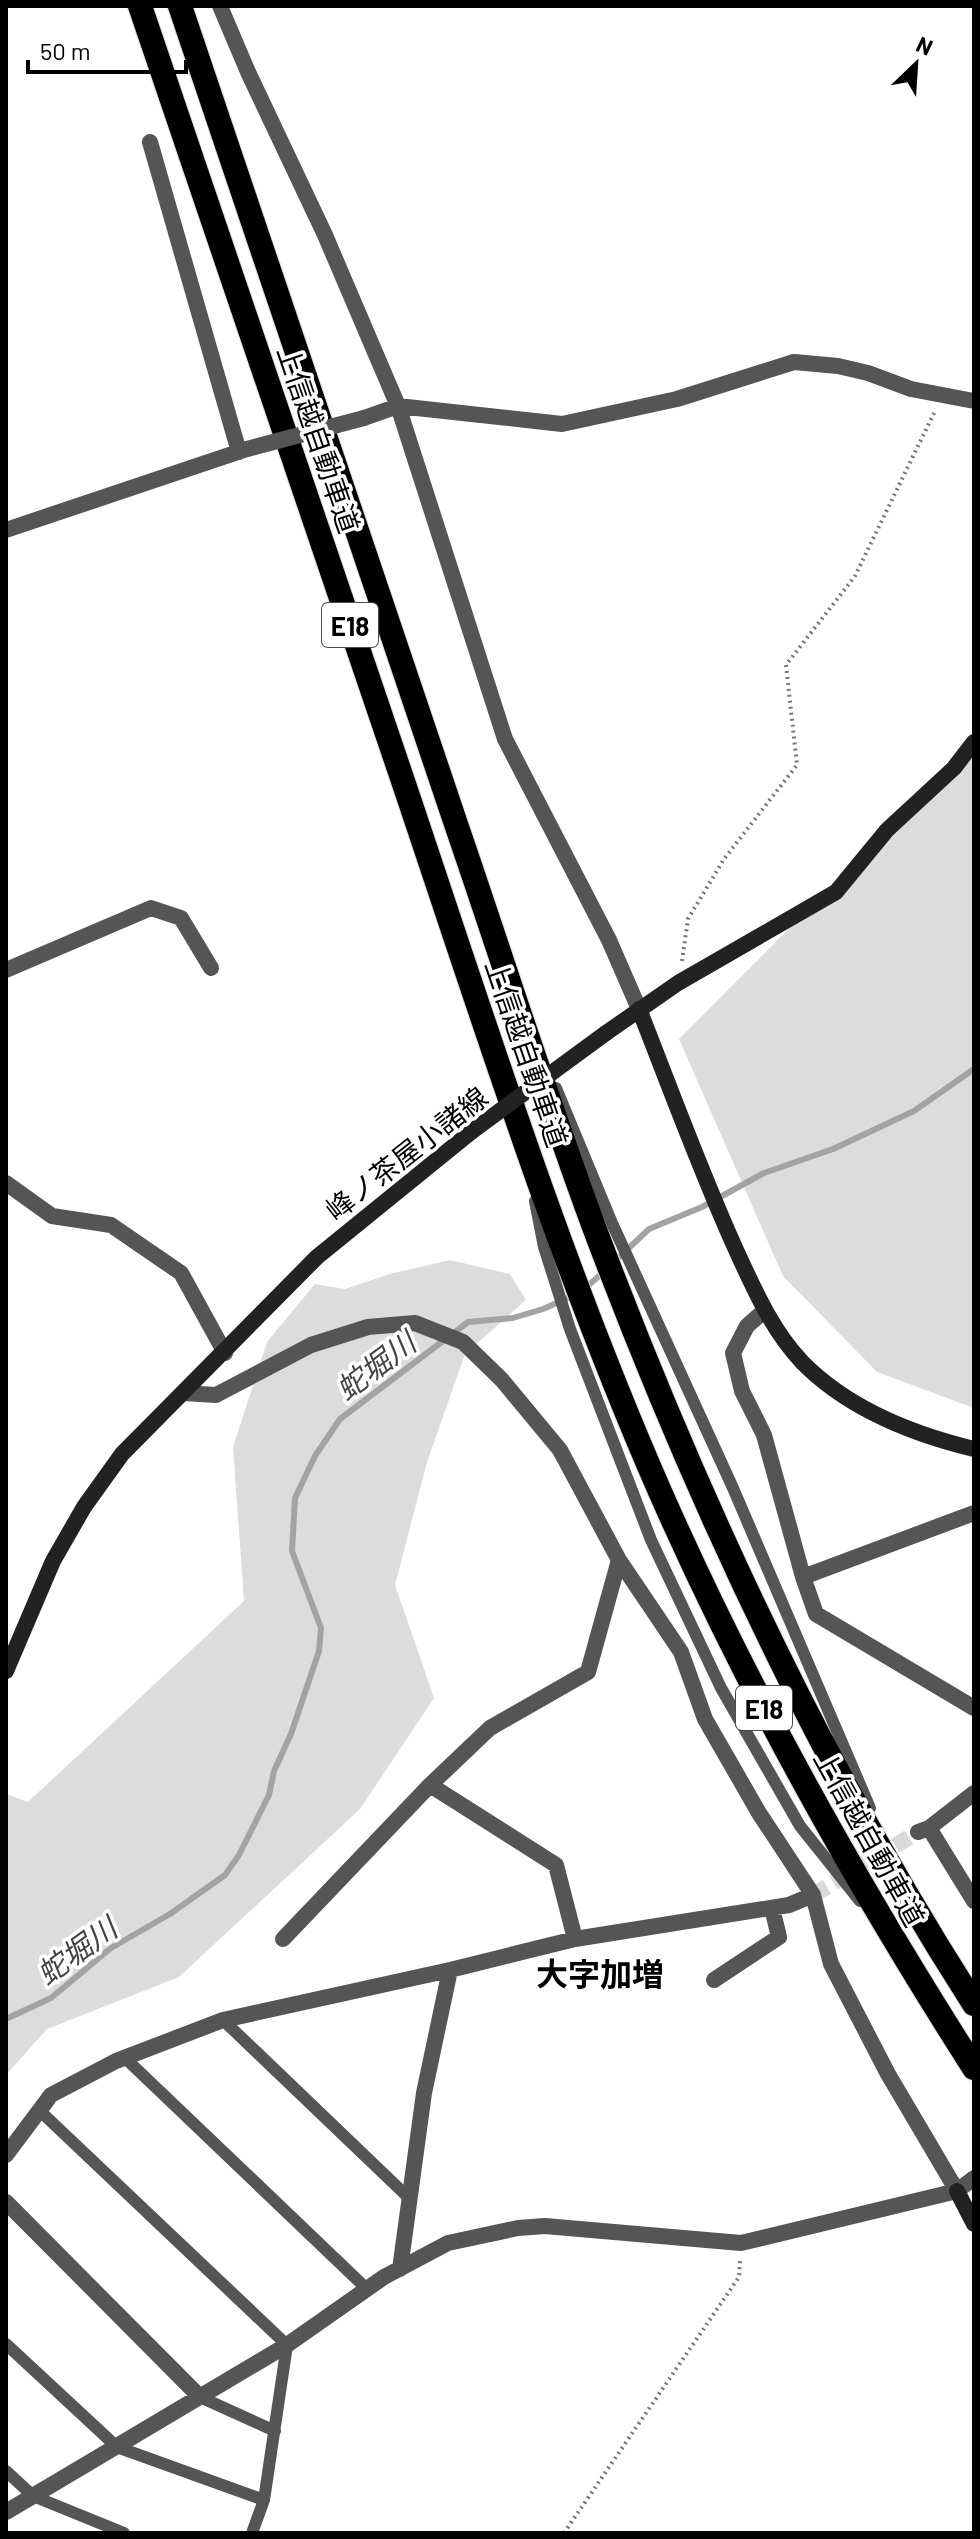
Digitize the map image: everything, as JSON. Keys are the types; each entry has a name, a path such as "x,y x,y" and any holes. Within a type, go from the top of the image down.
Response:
{"highway":[{"name":"上信越自動車道","path":"140,6 521,1127 553,1245 581,1329 733,1647 807,1792 893,1941 974,2068"},
{"name":"上信越自動車道","path":"180,6 498,948 637,1305 693,1468 766,1628 833,1764 918,1917 974,2004"}],"main road":[{"name":"峰ノ茶屋小諸線","path":"6,1671 53,1561 84,1507 122,1454 317,1257 471,1132 639,1009 678,983 836,892 887,830 954,768 974,742"},
{"path":"639,1009 712,1196 764,1311 802,1361 836,1391 876,1415 934,1439 974,1449"},
{"path":"957,2191 974,2224"}],"street":[{"path":"220,6 325,235 398,406 505,739 609,940 639,1009"},
{"path":"150,142 243,451"},
{"path":"6,530 243,451 398,406 562,424 677,399 794,362 838,366 942,397 974,401"},
{"path":"6,970 151,908 181,918 211,968"},
{"path":"6,1183 52,1216 111,1225 181,1273 225,1353"},
{"path":"764,1311 747,1326 733,1353 742,1391 764,1435 816,1614 974,1708"},
{"path":"183,1393 216,1395 311,1345 368,1327 415,1323 463,1342 502,1380 560,1450 619,1560 681,1652 705,1719 759,1813 813,1895 831,1964 888,2074 957,2191"},
{"path":"803,1577 974,1513"},
{"path":"283,1939 430,1785 490,1728 588,1672 619,1560"},
{"path":"430,1785 556,1865 575,1939"},
{"path":"974,1793 924,1830 974,1901"},
{"path":"6,2155 51,2095 125,2058 223,2020 575,1939 789,1905 813,1895"},
{"path":"714,1980 779,1937 772,1908"},
{"path":"400,2269 424,2093 450,1970"},
{"path":"6,2512 287,2345 367,2289 448,2243 518,2228 545,2226 741,2243 957,2191 974,2178"},
{"path":"6,2202 200,2397"}],"lane":[{"path":"223,2020 409,2198"},
{"path":"125,2058 367,2289"},
{"path":"39,2110 287,2345 264,2500 252,2533"},
{"path":"6,2344 117,2447 264,2500"},
{"path":"200,2397 275,2431"},
{"path":"6,2471 33,2496 124,2533"}],"path":[{"path":"678,983 688,919 724,859 797,765 786,665 855,576 942,397"},
{"path":"564,2533 739,2277 741,2243"}],"shaded area":[{"path":"974,743 974,1408 877,1372 783,1276 679,1039"},
{"path":"450,1260 510,1274 526,1300 465,1354 427,1462 395,1585 434,1698 360,1809 179,1977 47,2029 6,2075 6,1794 28,1802 244,1601 233,1447 267,1342 315,1284 345,1289 390,1274"}],"waterway":[{"name":"蛇堀川","path":"614,1262 649,1229 702,1207 764,1173 833,1149 914,1111 974,1069"},
{"name":"蛇堀川","path":"584,1289 606,1270"},
{"name":"蛇堀川","path":"6,2019 51,1998 111,1948 170,1914 225,1875 239,1855 269,1795 274,1771 291,1734 319,1651 321,1628 292,1551 295,1498 315,1456 340,1419 468,1322 513,1318 575,1295"}],"tunnel":[{"path":"813,1895 918,1832"}],"district":[{"name":"大字加増","path":"600,1973"}]}
